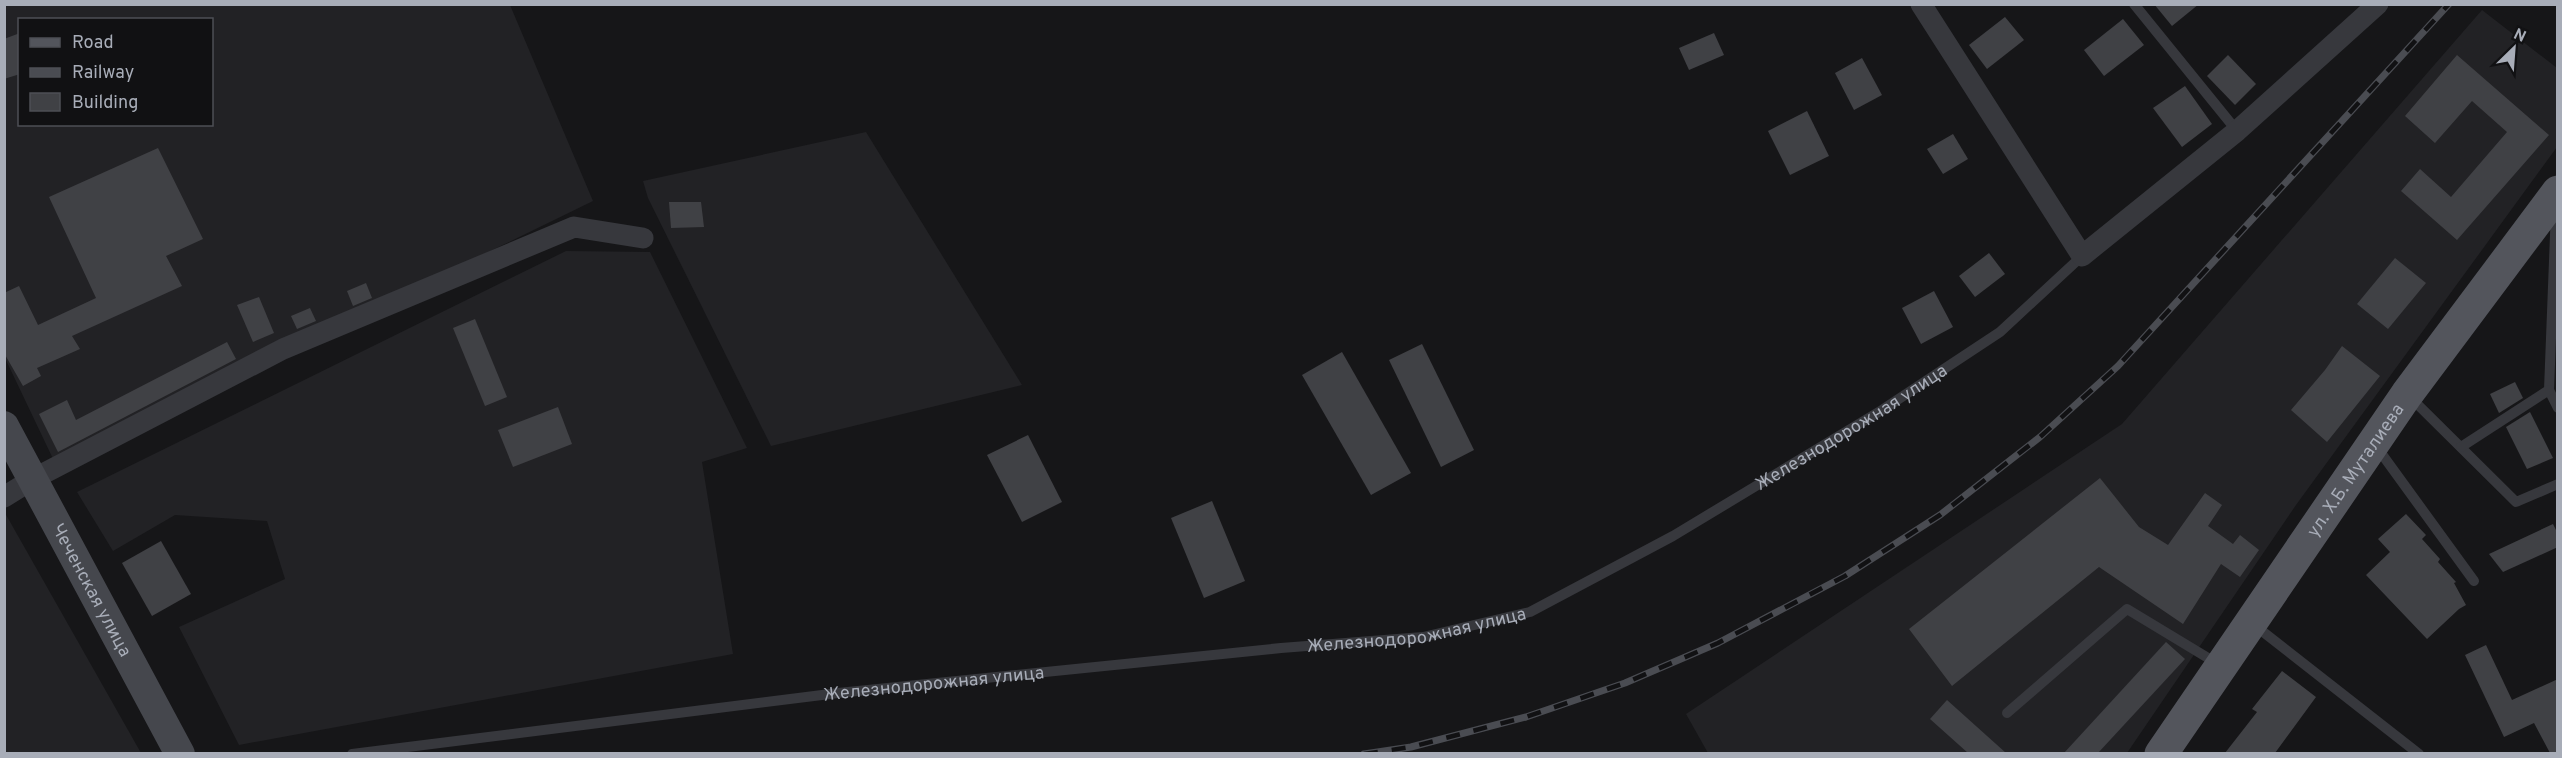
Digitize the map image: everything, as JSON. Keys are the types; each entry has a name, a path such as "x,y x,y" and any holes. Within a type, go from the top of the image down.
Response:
{"main road":[{"name":"ул. Х.Б. Муталиева","path":"2161,753 2407,394 2557,193"},
{"name":"Чеченская улица","path":"4,426 180,753"}],"street":[{"path":"1921,4 2082,256 2237,131 2378,4"},
{"path":"4,497 33,479 283,349 574,227 643,238"}],"lane":[{"path":"2134,4 2237,131"},
{"path":"2557,193 2549,390 2558,408"},
{"name":"Железнодорожная улица","path":"352,753 838,693 1281,648 1423,637 1530,612 1673,536 1882,410 2000,332 2082,256"},
{"path":"2460,447 2549,390"},
{"path":"2407,394 2516,502 2558,484"},
{"path":"2374,443 2474,581"},
{"path":"2007,713 2127,609 2221,666"},
{"path":"2251,622 2420,753"}],"shaded area":[{"path":"5,5 510,5 593,201 55,463 5,358"},
{"path":"2482,10 2557,68 2557,147 2296,505 2127,753 1708,753 1686,714 2122,424"},
{"path":"866,132 1022,385 771,446 648,198 643,181"},
{"path":"566,251 650,252 747,448 702,462 733,654 239,745 179,627 285,579 267,521 175,515 113,551 77,492"},
{"path":"5,513 141,753 5,753"}],"building":[{"path":"2154,4 2199,4 2172,26"},
{"path":"2005,17 2024,40 1987,69 1969,45"},
{"path":"2123,19 2144,45 2104,76 2084,50"},
{"path":"1714,33 1724,55 1689,70 1679,48"},
{"path":"18,34 18,75 4,79 4,39"},
{"path":"2228,55 2256,84 2235,105 2207,76"},
{"path":"2457,55 2549,135 2457,240 2401,191 2420,169 2451,197 2507,132 2472,101 2435,143 2405,116"},
{"path":"1862,58 1882,95 1854,110 1835,73"},
{"path":"2185,86 2212,124 2182,147 2153,108"},
{"path":"1807,111 1829,156 1790,175 1768,131"},
{"path":"1953,134 1968,159 1943,174 1927,149"},
{"path":"158,148 203,239 166,256 182,286 72,336 80,349 37,368 41,376 23,386 4,353 4,293 19,286 38,325 96,298 49,197"},
{"path":"669,202 701,202 704,227 671,228"},
{"path":"1989,253 2005,274 1975,297 1959,276"},
{"path":"2395,258 2426,283 2388,329 2357,304"},
{"path":"366,283 372,298 353,306 347,291"},
{"path":"1934,291 1953,327 1921,344 1902,308"},
{"path":"259,297 274,333 253,342 237,305"},
{"path":"310,308 316,321 297,329 291,316"},
{"path":"475,319 507,397 485,406 453,328"},
{"path":"227,342 236,359 58,452 39,414 67,400 76,420"},
{"path":"1422,344 1474,450 1441,467 1389,360"},
{"path":"2342,346 2380,376 2327,442 2291,410"},
{"path":"1342,352 1411,473 1371,495 1302,375"},
{"path":"2515,382 2523,398 2499,413 2490,394"},
{"path":"558,407 572,444 513,467 498,430"},
{"path":"2530,412 2553,458 2527,469 2506,427"},
{"path":"1028,435 1062,502 1022,522 987,455"},
{"path":"2100,478 2139,527 2168,545 2205,493 2222,505 2208,526 2233,544 2240,535 2259,550 2240,577 2221,564 2183,624 2099,567 1952,686 1909,629"},
{"path":"1212,501 1245,581 1204,598 1171,518"},
{"path":"2406,514 2426,535 2422,539 2456,582 2454,583 2466,605 2427,639 2366,575 2390,552 2378,539"},
{"path":"2553,524 2558,534 2558,547 2503,572 2489,554"},
{"path":"161,541 191,594 152,616 122,563"},
{"path":"2166,642 2185,659 2098,753 2064,753"},
{"path":"2486,645 2512,700 2558,679 2558,753 2550,753 2534,723 2504,737 2465,655"},
{"path":"2282,671 2316,697 2275,753 2225,753 2257,712 2252,709"},
{"path":"1947,700 2006,753 1968,753 1930,719"}],"railway":[{"path":"1364,754 1411,747 1526,717 1625,683 1718,643 1845,576 1940,515 2040,437 2118,366 2449,4"}]}
